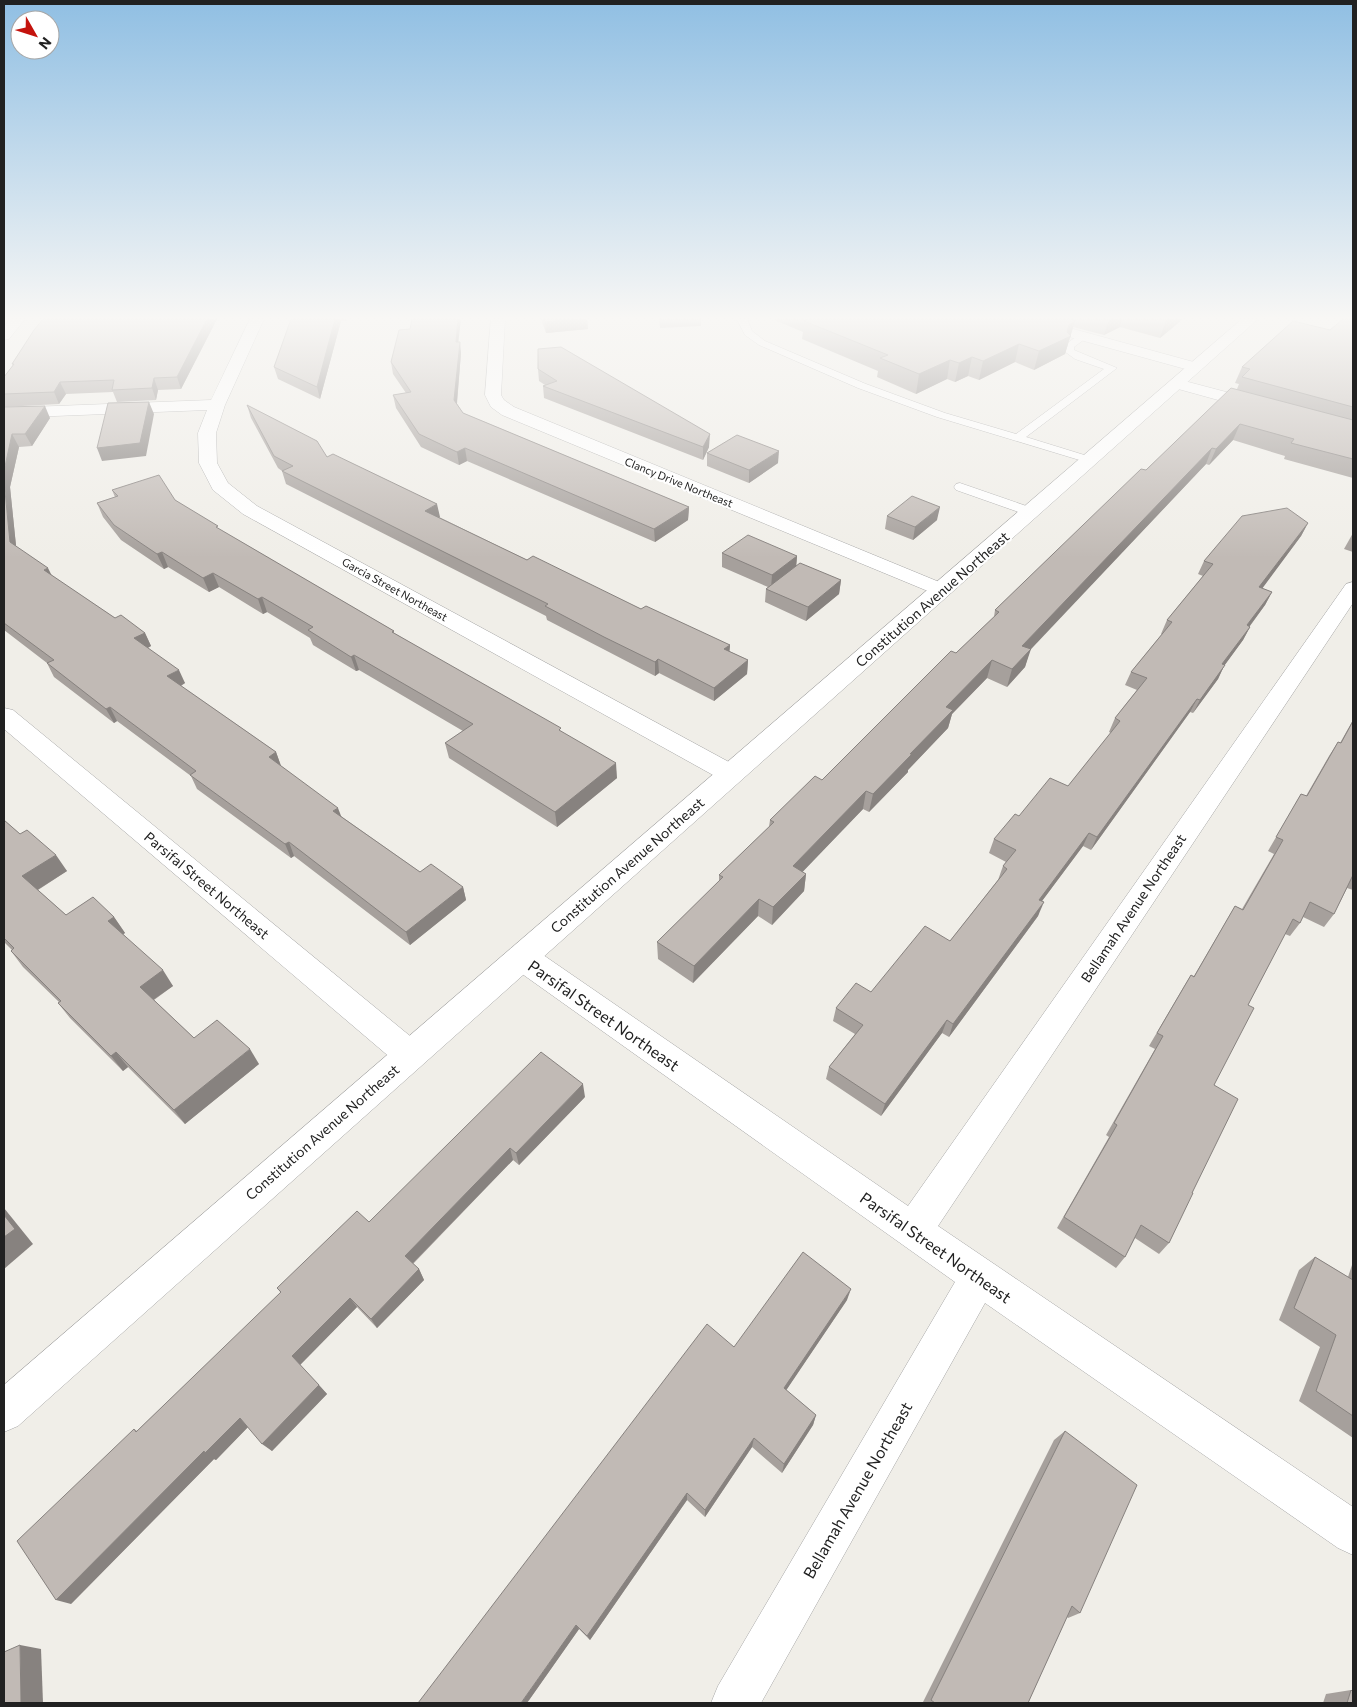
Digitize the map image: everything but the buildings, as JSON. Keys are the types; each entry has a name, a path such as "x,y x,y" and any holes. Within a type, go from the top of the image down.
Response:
{"street":[{"name":"Garcia Street Northeast","path":"220,399 208,434 208,463 220,486 250,510 731,774"},
{"name":"Clancy Drive Northeast","path":"496,399 498,403 508,411 942,590"},
{"name":"Constitution Avenue Northeast","path":"4,1412 1160,399"},
{"path":"1246,399 1278,411"},
{"path":"4,413 217,405"},
{"name":"Bellamah Avenue Northeast","path":"913,1231 1353,588"},
{"name":"Parsifal Street Northeast","path":"4,716 410,1055"},
{"name":"Parsifal Street Northeast","path":"522,957 913,1231 1353,1533"},
{"name":"Bellamah Avenue Northeast","path":"735,1703 979,1276"}],"lane":[{"path":"895,399 1090,460"},
{"path":"1018,438 1071,399"},
{"path":"960,487 1031,512"}]}
